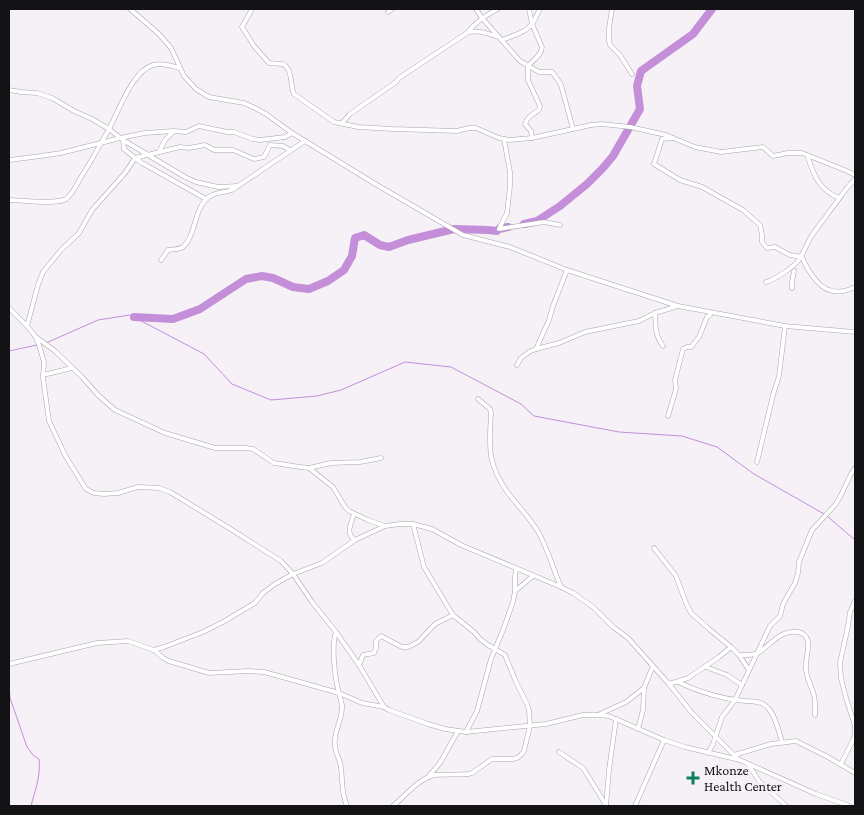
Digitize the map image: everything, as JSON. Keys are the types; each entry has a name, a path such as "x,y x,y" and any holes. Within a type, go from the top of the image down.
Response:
{"street":[{"path":"130,9 159,34 171,48 179,68 189,83 202,94 244,103 256,108 305,141 463,235 510,247 566,270 678,306 785,326 855,332"},
{"path":"252,9 242,28 265,60 269,64 282,64 286,66 289,71 294,94 334,122 358,127 393,129 457,131 476,128 499,138 520,140 590,125 613,124 666,134 695,147 721,152 762,147 773,156 802,153 855,175"},
{"path":"476,9 514,55 539,72 552,72 561,85 573,129"},
{"path":"467,34 472,26 498,9"},
{"path":"529,9 532,24 541,42 542,51 528,66 528,80 540,106 539,110 526,120 525,124 531,131 532,138"},
{"path":"342,123 350,114 399,78 467,34 476,32 500,39 523,32 532,24 540,9"},
{"path":"612,9 609,41 632,74"},
{"path":"9,200 47,202 66,199 71,194 109,129 132,84 142,72 152,65 166,64 179,68"},
{"path":"9,90 37,93 52,98 92,119 122,139 196,182 218,187 238,186"},
{"path":"9,160 60,153 101,142 145,134 174,131 186,132 199,126 234,132 260,140 285,137 292,133"},
{"path":"156,159 165,140 174,131"},
{"path":"675,138 662,139 654,164 680,180 702,187 743,210 760,225 762,242 767,248 775,247 790,255 802,256"},
{"path":"122,139 124,148 135,158 206,199"},
{"path":"504,139 510,172 510,186 507,213 500,229 544,222 560,225"},
{"path":"161,260 168,250 179,249 186,243 206,199 214,194 232,190 305,141"},
{"path":"27,326 43,272 79,232 92,210 125,173 135,158 180,147 189,148 205,145 214,150 233,150 254,159 264,157 270,145 283,146 290,150"},
{"path":"807,155 811,168 822,187 830,194 839,198"},
{"path":"766,282 773,281 794,265 802,256 802,252 812,236 855,179"},
{"path":"802,256 808,271 831,291 839,292 855,287"},
{"path":"536,349 549,320 566,270"},
{"path":"792,288 794,271"},
{"path":"517,365 521,358 536,349 585,332 639,321 655,312 678,306"},
{"path":"9,308 35,336 55,351 115,410 165,432 215,448 253,449 274,463 309,468 330,463 360,462 381,458"},
{"path":"655,312 656,335 663,346"},
{"path":"668,416 676,389 675,380 684,349 687,346 692,347 706,317 710,315"},
{"path":"757,462 779,376 785,326"},
{"path":"35,336 43,356 43,375 51,426 66,457 86,489 94,494 118,493 138,487 159,488 170,492 281,561 293,574 336,632 359,665 384,707"},
{"path":"43,375 72,368"},
{"path":"478,399 490,409 490,447 492,462 498,476 509,494 540,534 561,587"},
{"path":"309,468 332,488 345,507 354,514 385,526"},
{"path":"708,753 722,717 735,700 770,626 780,616 783,604 795,583 799,562 812,530 836,504 855,468"},
{"path":"354,514 349,533 355,540"},
{"path":"154,650 223,622 255,603 267,589 293,574 322,563 355,540 385,526 412,524 432,529 461,545 561,587 573,594 628,638 692,713 740,760"},
{"path":"412,524 424,567 453,615 484,642 503,653 507,658 529,710 530,726 522,756 492,760 468,774 426,778"},
{"path":"654,548 676,576 691,612 731,647 749,670"},
{"path":"466,732 477,711 490,664 514,602 516,568"},
{"path":"515,591 534,576"},
{"path":"855,601 850,612 840,663 841,678 855,726 855,744"},
{"path":"359,665 364,655 374,653 376,641 379,637 383,636 402,647 408,647 418,642 435,624 453,615"},
{"path":"336,632 334,639 336,675 342,703 342,713 336,730 334,748 341,766 343,797 347,806"},
{"path":"738,655 751,655 758,652 781,634 789,632 803,633 808,643 806,670 815,697 815,715"},
{"path":"9,664 97,643 128,641 154,650 170,661 209,673 264,672 339,693 362,703 384,707 428,724 458,731 466,732 530,726 560,722 583,715 599,715 616,719 685,747 740,760 816,794 850,806"},
{"path":"669,684 688,678 706,667 731,647"},
{"path":"638,729 643,710 644,688 653,666"},
{"path":"706,667 727,675 742,685"},
{"path":"678,682 704,693 735,700 761,703 766,706 776,723 782,742"},
{"path":"599,715 626,702 644,688"},
{"path":"607,806 609,770 616,719"},
{"path":"393,806 426,778 440,763 458,731"},
{"path":"842,764 854,738"},
{"path":"635,806 664,740"},
{"path":"734,754 782,742 796,741 842,764 855,773"},
{"path":"559,752 583,768 607,806"},
{"path":"748,764 759,781 786,806"}],"waterway":[{"path":"524,224 537,221 560,206 603,168 613,156 640,109 637,86 641,71 693,34 712,9"},
{"path":"134,317 173,319 200,309 246,279 262,276 273,278 293,287 309,289 328,281 344,270 352,256 355,238 364,235 380,245 389,247 408,240 454,229 497,231 508,227"},
{"path":"46,343 98,320 130,315 204,354 232,384 271,400 317,396 341,390 405,362 451,367 521,404 534,416 619,432 682,436 717,447 754,474 824,514"},
{"path":"9,351 37,345"},
{"path":"827,516 855,540"},
{"path":"9,683 10,698 27,747 39,759 38,777 31,806"}],"place":[{"name":"Mkonze Health Center","path":"693,778"}]}
